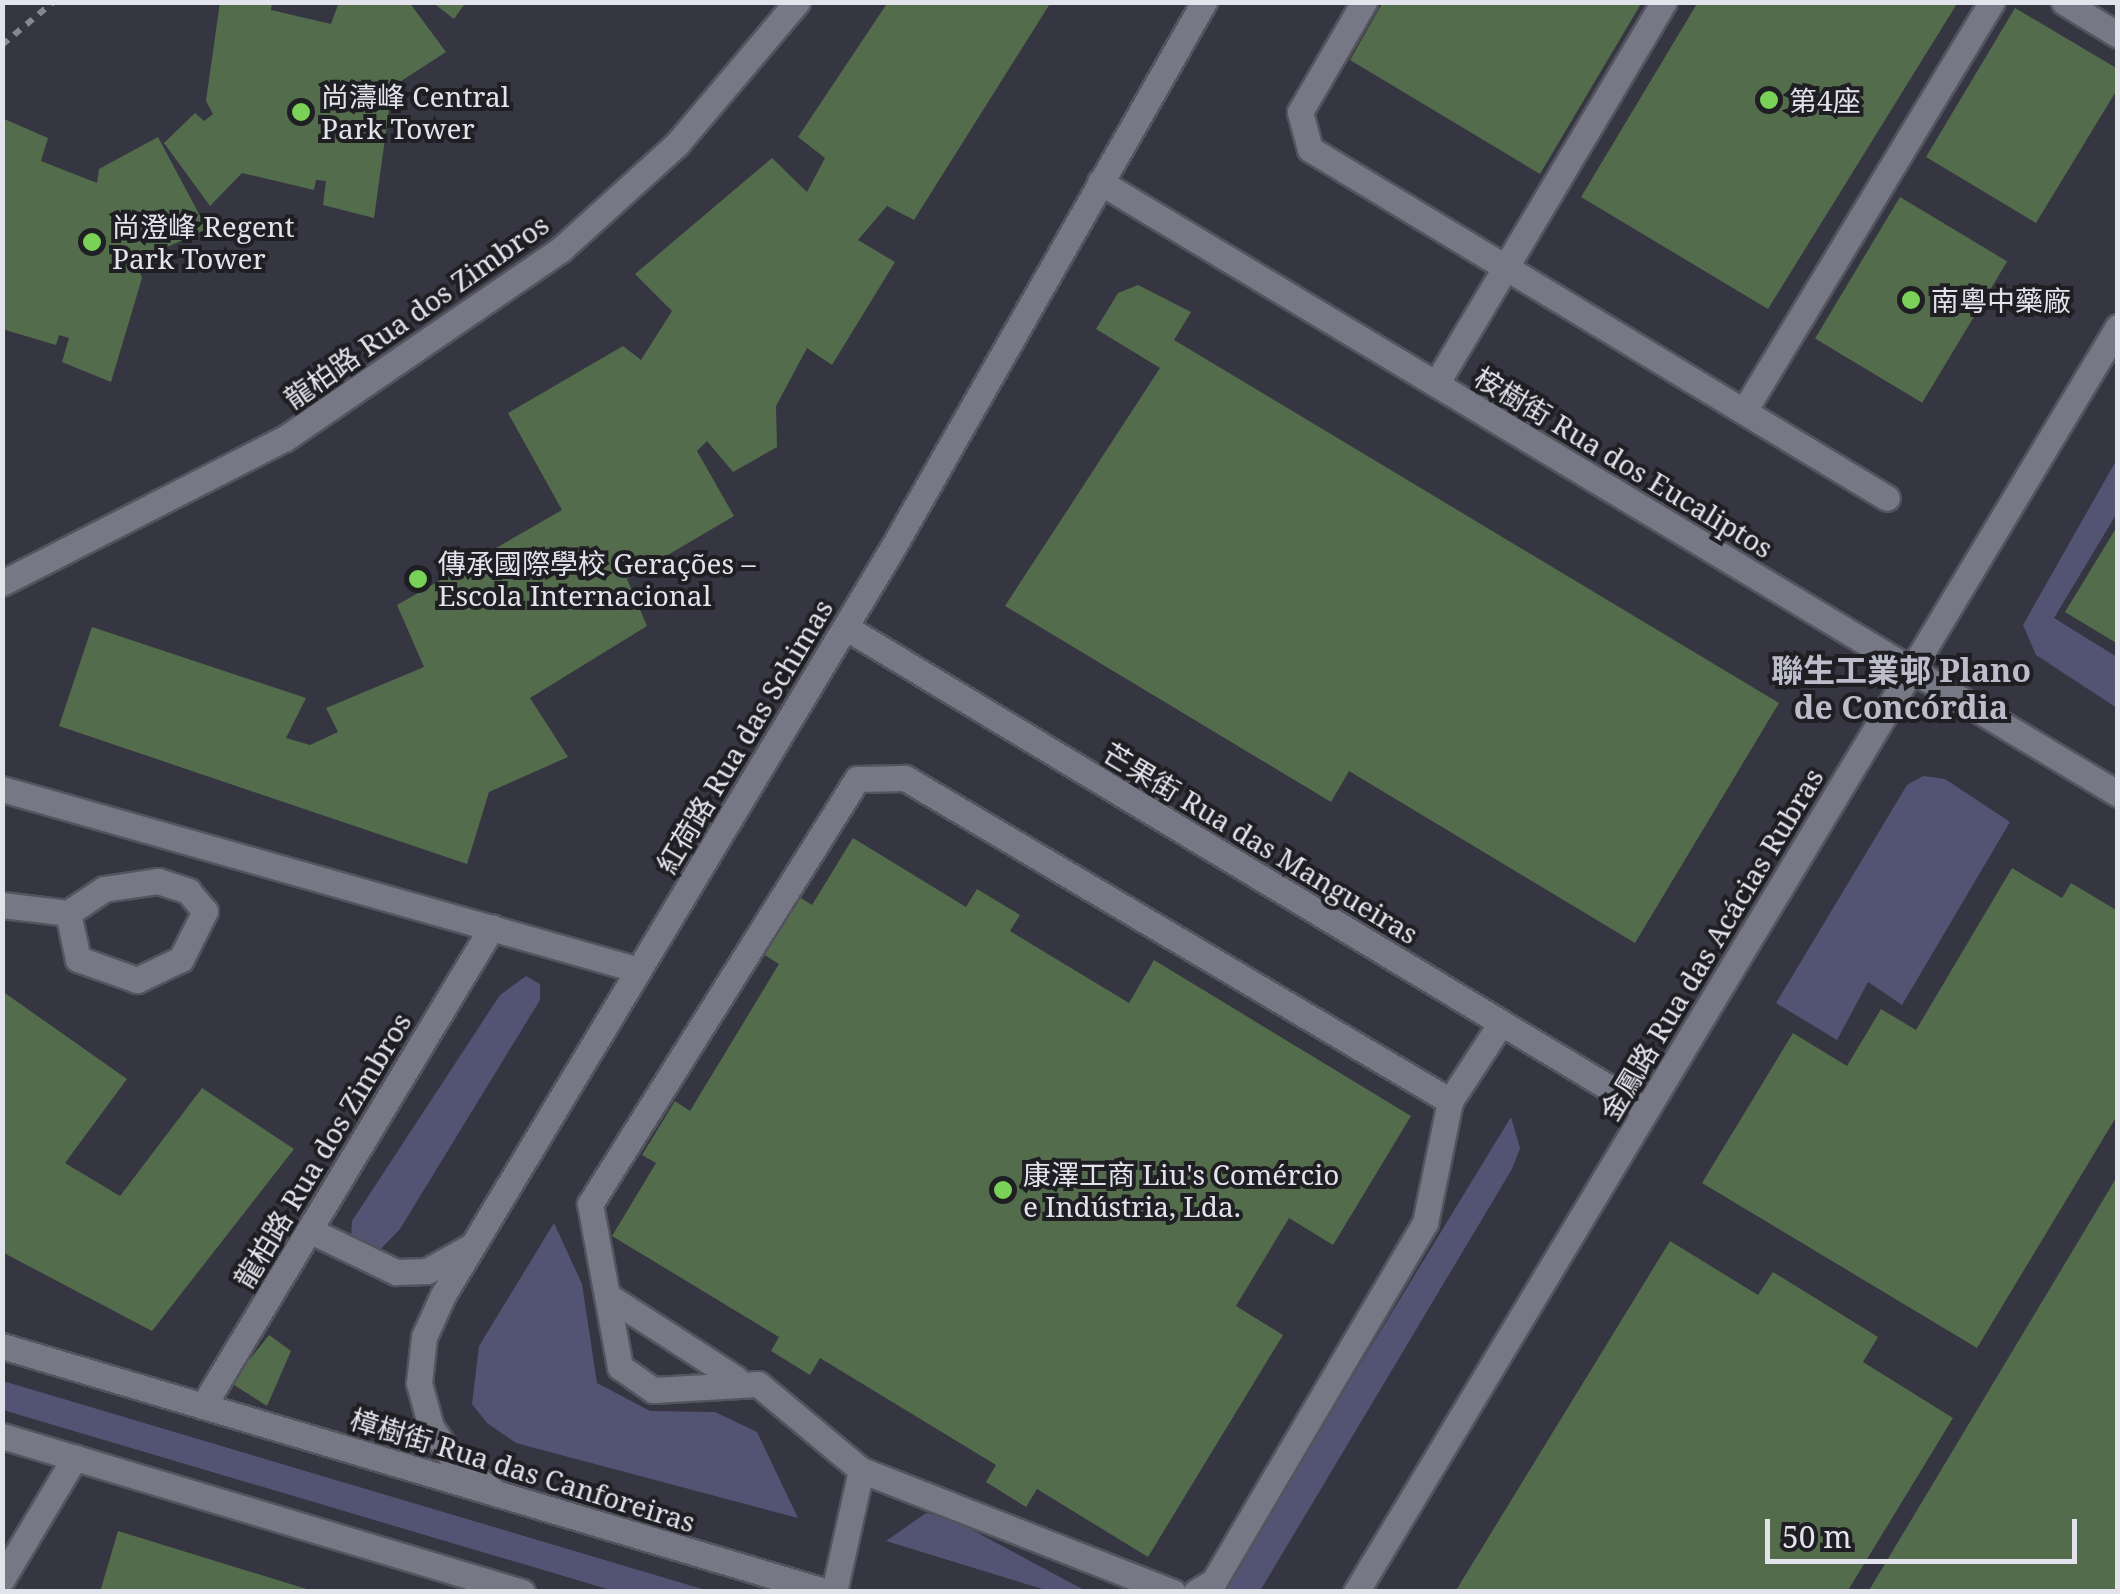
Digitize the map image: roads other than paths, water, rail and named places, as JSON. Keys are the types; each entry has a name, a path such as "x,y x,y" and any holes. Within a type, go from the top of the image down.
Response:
{"street":[{"name":"龍柏路 Rua dos Zimbros","path":"2,583 284,439 560,250 677,144 797,2"},
{"name":"紅荷路 Rua das Schimas","path":"495,1492 457,1465 431,1427 420,1383 424,1337 476,1241 844,628 1204,2"},
{"path":"1364,2 1300,112 1300,136 1506,267 1887,498"},
{"path":"1436,384 1664,2"},
{"path":"1744,411 1992,2"},
{"path":"2064,2 2118,35"},
{"name":"桉樹街 Rua dos Eucaliptos","path":"1100,182 2118,794"},
{"name":"金鳳路 Rua das Acácias Rubras","path":"1356,1592 2118,327"},
{"name":"芒果街 Rua das Mangueiras","path":"844,628 1646,1110"},
{"path":"735,1378 653,1390 620,1367 612,1298 590,1204 828,820 858,779 879,773 905,778 1450,1101"},
{"path":"2,789 639,970"},
{"path":"136,880 188,890 205,911 194,944 165,971 122,979 78,959 2,905 68,913 136,880"},
{"path":"68,913 78,959"},
{"name":"龍柏路 Rua dos Zimbros","path":"203,1406 492,927"},
{"path":"1196,1592 1214,1580 1426,1223 1450,1101 1501,1023"},
{"path":"309,1230 396,1272 440,1266 476,1241"},
{"path":"612,1298 735,1378 758,1384 862,1470 1173,1592"},
{"name":"樟樹街 Rua das Canforeiras","path":"2,1346 830,1592"},
{"path":"2,1436 522,1592"},
{"path":"2,1579 76,1458"},
{"path":"830,1592 862,1470"}],"place":[{"name":"第4座","path":"1769,100"},
{"name":"尚濤峰 Central Park Tower","path":"301,112"},
{"name":"尚澄峰 Regent Park Tower","path":"92,242"},
{"name":"南粵中藥廠","path":"1911,300"},
{"name":"傳承國際學校 Gerações – Escola Internacional","path":"418,579"},
{"name":"康澤工商 Liu's Comércio e Indústria, Lda.","path":"1003,1190"}],"district":[{"name":"聯生工業邨 Plano de Concórdia","path":"1901,690"}]}
